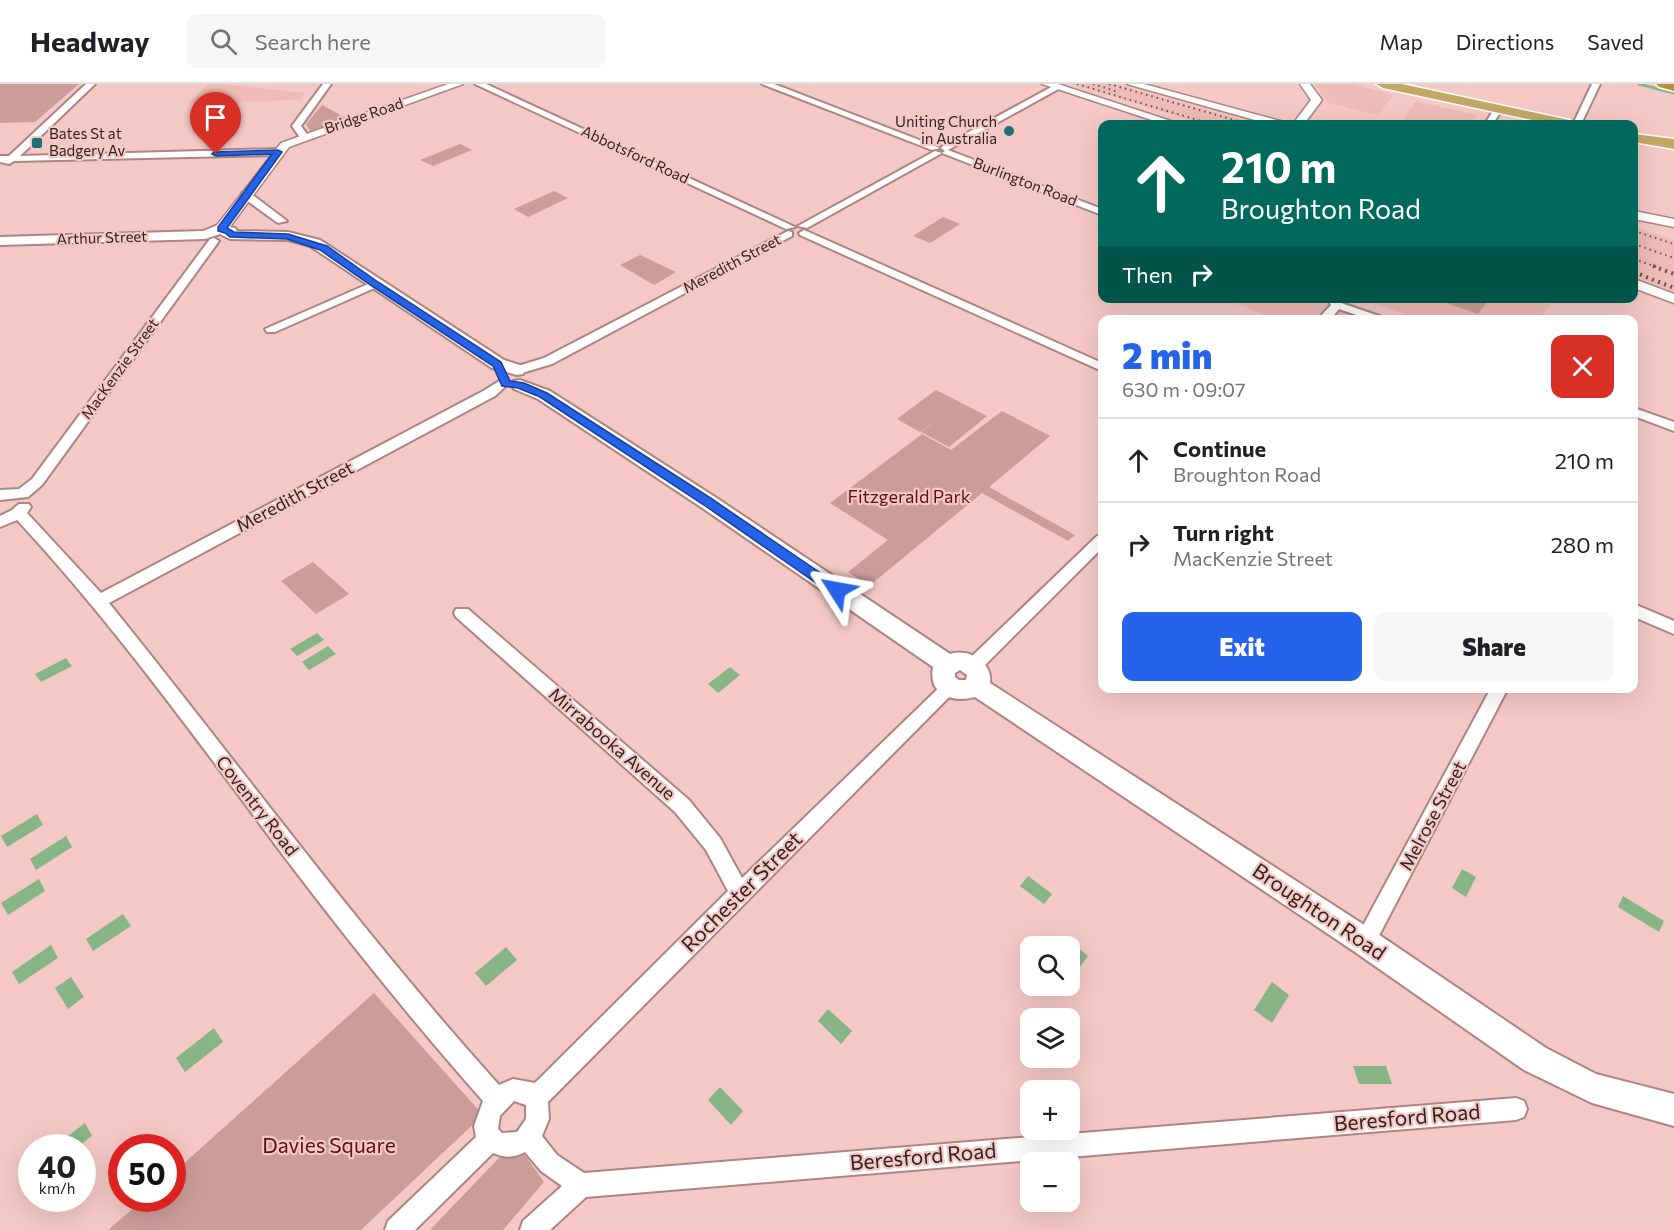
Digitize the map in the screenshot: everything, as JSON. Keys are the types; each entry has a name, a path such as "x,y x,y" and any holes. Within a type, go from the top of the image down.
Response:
{"highway":[{"path":"1664,84 1674,86"},
{"path":"1377,85 1494,117 1516,120"},
{"path":"1494,117 1526,120"},
{"path":"1638,134 1674,138"},
{"path":"1638,139 1674,144"}],"main road":[{"name":"Arthur Street","path":"0,241 217,235"},
{"path":"217,235 275,235 315,243 518,379 708,502 948,664 942,676 966,680"},
{"name":"Broughton Road","path":"966,680 1365,942 1505,1041 1543,1064 1593,1088 1674,1110"}],"street":[{"path":"0,169 91,84"},
{"path":"304,137 296,126 327,84"},
{"name":"Bridge Road","path":"304,137 458,84"},
{"name":"Abbotsford Road","path":"479,84 789,230"},
{"name":"Burlington Road","path":"766,84 1098,210"},
{"path":"1132,84 1265,120"},
{"path":"1301,120 1317,100 1305,84"},
{"path":"1579,120 1596,84"},
{"path":"1052,86 1161,120"},
{"name":"Meredith Street","path":"803,229 1052,86"},
{"name":"MacKenzie Street","path":"23,494 37,482 69,440 278,152 285,145 304,137"},
{"path":"0,159 278,152"},
{"path":"246,195 282,221"},
{"path":"1638,216 1674,224"},
{"path":"789,230 803,229 1098,365"},
{"name":"Meredith Street","path":"99,601 518,379 789,230"},
{"path":"271,329 375,284"},
{"path":"1638,285 1674,299"},
{"path":"1328,315 1340,303"},
{"path":"1343,303 1373,315"},
{"path":"1638,414 1674,427"},
{"path":"0,495 23,494 28,498 24,508 8,518"},
{"name":"Coventry Road","path":"8,518 24,518 99,601 332,902 403,990 497,1099"},
{"name":"Rochester Street","path":"536,1098 740,893 966,680 1098,544"},
{"path":"1638,612 1674,628"},
{"name":"Mirrabooka Avenue","path":"462,613 682,806 713,844 740,893"},
{"name":"Melrose Street","path":"1365,942 1497,693"},
{"path":"518,1089 526,1090 536,1098 539,1105 539,1120 528,1137 511,1146 498,1144 491,1139 487,1117 497,1099 505,1093 518,1089"},
{"name":"Beresford Road","path":"581,1185 1516,1109"},
{"path":"528,1137 549,1163 581,1185 532,1230"},
{"path":"397,1230 491,1139"}],"shaded area":[{"path":"208,84 306,93 300,100 189,103"},
{"path":"1071,84 1115,84 1243,120 1190,120"},
{"path":"1314,84 1353,84 1393,95 1378,115 1329,103"},
{"path":"1416,101 1477,115 1474,120 1403,119"},
{"path":"1638,228 1674,240 1674,293 1638,278"},
{"path":"1234,303 1326,303 1360,315 1266,315"},
{"path":"1374,303 1551,303 1542,315 1407,315"},
{"path":"317,633 324,640 297,656 290,649"},
{"path":"328,646 336,654 309,670 302,662"},
{"path":"66,658 72,666 41,682 35,674"},
{"path":"730,667 740,675 718,693 708,684"},
{"path":"37,814 43,825 7,847 1,836"},
{"path":"66,836 72,847 36,870 30,859"},
{"path":"1462,869 1476,877 1466,897 1452,888"},
{"path":"1028,876 1052,894 1044,904 1020,886"},
{"path":"39,879 45,891 8,915 1,903"},
{"path":"1623,896 1664,921 1659,932 1618,907"},
{"path":"123,914 131,926 93,951 86,939"},
{"path":"51,945 58,958 19,984 12,972"},
{"path":"506,947 517,960 486,986 475,973"},
{"path":"1080,949 1088,956 1080,967"},
{"path":"71,977 84,997 68,1009 55,988"},
{"path":"1272,982 1289,995 1272,1023 1254,1010"},
{"path":"828,1009 852,1031 841,1044 818,1021"},
{"path":"214,1028 223,1042 185,1072 176,1058"},
{"path":"1353,1066 1386,1066 1392,1084 1359,1084"},
{"path":"720,1087 743,1111 731,1125 708,1100"},
{"path":"85,1123 91,1134 71,1134"}],"green space":[{"path":"0,84 79,84 35,122 0,123"},
{"path":"322,105 348,119 311,132 306,124"},
{"path":"460,144 472,150 433,166 420,160"},
{"path":"554,191 568,198 528,217 514,209"},
{"path":"943,217 960,224 930,243 913,236"},
{"path":"640,255 676,272 654,285 620,265"},
{"path":"1446,303 1486,303 1478,314"},
{"path":"936,390 987,416 949,447 921,432 940,417 920,432 897,419"},
{"name":"Fitzgerald Park","path":"1002,411 1050,436 989,487 1075,535 1068,541 982,493 869,586 848,572 888,540 830,503 922,434 951,450"},
{"path":"313,562 349,594 316,614 281,581"},
{"name":"Davies Square","path":"374,993 483,1115 361,1230 108,1230 129,1212 186,1212 186,1161"},
{"path":"515,1141 544,1182 503,1230 430,1230"}],"waterway":[{"path":"1639,84 1674,93"}],"railway":[{"path":"1077,84 1198,120"},
{"path":"1093,84 1118,92"},
{"path":"1109,84 1234,120"},
{"path":"1638,232 1674,244"},
{"path":"1638,245 1674,258"},
{"path":"1638,260 1657,267"},
{"path":"1653,266 1674,274"},
{"path":"1638,274 1674,288"}],"place":[{"name":"Uniting Church in Australia","path":"1009,131"},
{"name":"Bates St at Badgery Av","path":"37,143"}],"route":[{"path":"216,154 278,152 221,229 230,231 230,235 288,236 315,243 324,248 498,364 506,384 520,386 544,395 837,590"}]}
